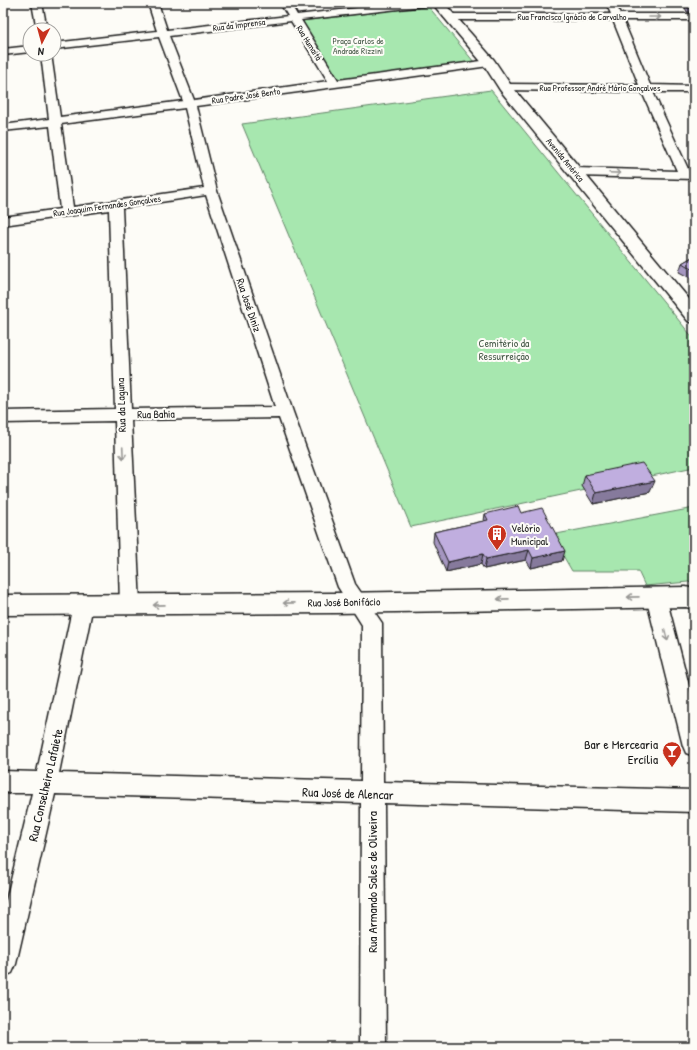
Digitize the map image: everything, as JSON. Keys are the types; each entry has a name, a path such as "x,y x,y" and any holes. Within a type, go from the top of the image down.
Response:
{"street":[{"path":"37,3 41,22"},
{"name":"Rua José Diniz","path":"153,3 163,34 190,104 210,191 285,412 347,587 357,602"},
{"name":"Rua Humaitá","path":"285,3 334,83"},
{"name":"Rua da Imprensa","path":"62,45 425,3"},
{"name":"Avenida América","path":"438,3 489,63 505,87 694,317"},
{"path":"576,172 689,175 646,88 611,3"},
{"name":"Rua Francisco Ignácio de Carvalho","path":"449,17 694,17"},
{"path":"3,52 22,50"},
{"path":"47,62 67,212"},
{"name":"Rua Padre José Bento","path":"3,128 489,63"},
{"name":"Rua Professor André Mário Gonçalves","path":"505,87 694,89"},
{"name":"Rua Joaquim Fernandes Gonçalves","path":"3,221 210,191"},
{"name":"Rua da Laguna","path":"114,205 130,605"},
{"name":"Rua Bahia","path":"3,417 285,412"},
{"name":"Rua José Bonifácio","path":"3,605 130,605 691,596"},
{"path":"656,597 694,746"},
{"name":"Rua Armando Sales de Oliveira","path":"357,602 372,623 373,1047"},
{"name":"Rua Conselheiro Lafaiete","path":"3,964 46,784 83,605"},
{"name":"Rua José de Alencar","path":"3,782 372,794 694,802"}],"green space":[{"name":"Praça Carlos de Andrade Rizzini","path":"428,6 474,62 336,80 301,21"},
{"name":"Cemitério da Ressurreição","path":"491,90 694,339 694,467 411,527 242,124"},
{"path":"694,508 694,580 688,582 645,586 638,571 572,571 551,535"}],"building":[{"path":"686,3 694,3 694,8 688,8"},
{"path":"694,256 694,270 682,263"},
{"path":"642,463 655,481 596,493 585,475"},
{"name":"Velório Municipal","path":"518,506 521,513 542,508 565,551 533,558 529,550 486,559 483,554 448,562 434,532 488,520 485,514"}],"place":[{"name":"Velório Municipal","path":"497,551"},
{"name":"Bar e Mercearia Ercília","path":"672,768"}]}
